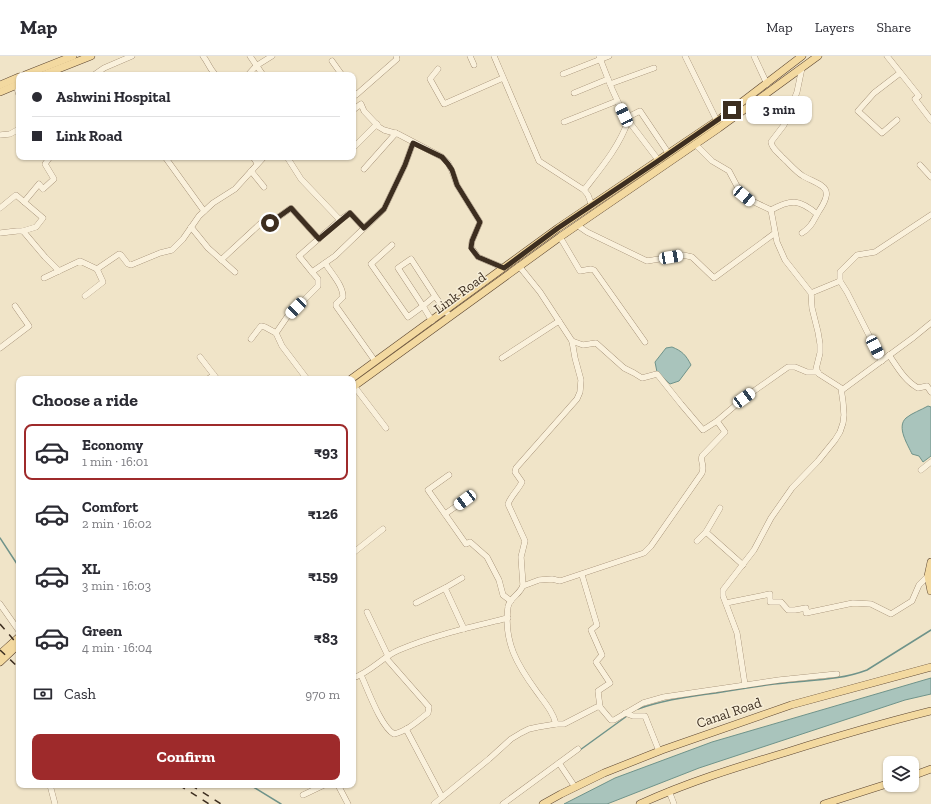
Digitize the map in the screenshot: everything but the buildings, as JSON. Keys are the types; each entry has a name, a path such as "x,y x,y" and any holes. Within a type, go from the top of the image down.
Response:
{"main road":[{"path":"33,72 73,56"},
{"path":"51,72 91,56"},
{"name":"Link Road","path":"356,382 448,314 577,225 590,210 717,121 802,56"},
{"name":"Link Road","path":"356,381 375,360 432,320 448,314 504,268 558,228 590,210 695,144 818,56"},
{"path":"0,85 16,78"},
{"path":"0,92 16,86"},
{"path":"931,562 928,576 931,591"},
{"path":"0,654 16,640"},
{"path":"0,662 16,647"},
{"name":"Canal Road","path":"543,804 604,773 660,751 791,704 931,667"},
{"path":"640,804 731,768 931,711"},
{"path":"919,773 931,769"},
{"path":"824,804 883,785"}],"street":[{"path":"98,72 132,56"},
{"path":"203,56 212,72"},
{"path":"250,56 261,72"},
{"path":"251,72 256,66 272,56"},
{"path":"470,56 474,65"},
{"path":"494,56 539,160 584,190 588,195 590,210"},
{"path":"563,74 600,58 610,56"},
{"path":"685,56 717,121"},
{"path":"754,56 767,84"},
{"path":"887,56 919,96 915,99 931,120"},
{"path":"356,91 398,57"},
{"path":"600,58 617,101 627,119 658,161"},
{"path":"332,61 340,72"},
{"path":"574,93 654,68"},
{"path":"802,68 797,92 784,125 771,142 774,149 798,172 820,183 827,193 814,222 802,233"},
{"path":"438,69 430,79 444,104 503,78"},
{"path":"897,120 882,133 858,111 874,93 900,73"},
{"path":"356,96 364,111 384,130 396,133 442,157 452,170 457,185 480,222 472,241 471,248 478,257 504,268"},
{"path":"564,122 617,101"},
{"path":"356,108 361,104"},
{"path":"584,190 608,159 620,140 627,119 640,111 668,154"},
{"path":"356,145 377,124"},
{"path":"0,134 10,134 16,131"},
{"path":"364,169 396,133"},
{"path":"312,272 335,256 384,209 405,165 413,143"},
{"path":"695,144 712,161 729,172 744,196 771,210"},
{"path":"24,202 39,184 43,189 54,179 45,164 48,160"},
{"path":"167,160 204,211"},
{"path":"97,269 119,254 128,264 131,265 160,253 172,250 183,239 199,216 213,203 235,190 261,160"},
{"path":"289,160 301,178 340,220"},
{"path":"920,165 931,177"},
{"path":"251,171 264,187"},
{"path":"0,208 16,196 42,218 36,227 23,231 0,234"},
{"path":"771,210 790,201 803,205 817,214"},
{"path":"270,223 291,208 319,239"},
{"path":"745,685 737,634 723,594 723,590 754,550 771,518 784,498 835,440 840,432 844,415 842,390 818,372 816,366 820,353 820,344 812,308 811,293 785,260 777,242 771,210"},
{"path":"276,333 287,317 318,286 318,279 299,256 350,213 364,228"},
{"path":"882,361 840,281 840,272 857,255 875,252 931,215"},
{"path":"221,260 261,223"},
{"path":"577,225 587,232 647,261 683,255 692,257 714,278 775,233"},
{"path":"191,227 208,248 235,272"},
{"path":"23,231 59,271"},
{"path":"560,237 580,271 591,269 594,270 645,342"},
{"path":"392,245 371,264 408,318 435,296"},
{"path":"432,320 398,268 411,259 448,314"},
{"path":"44,278 80,261 97,269 103,282 85,296"},
{"path":"325,263 341,287 343,293 343,297 336,306 375,360"},
{"path":"519,266 540,292 572,341 582,386 579,395 515,470 522,482 508,504 524,541 521,557 523,586"},
{"path":"811,293 840,281"},
{"path":"0,348 29,326 15,306"},
{"path":"502,358 559,321"},
{"path":"842,390 931,323"},
{"path":"251,339 261,326 276,333 282,346 305,376"},
{"path":"572,341 583,345 596,343 624,368 642,378 657,374 703,430 717,421 744,398 788,367 795,367 807,372 818,372"},
{"path":"889,356 910,384 918,388 927,386 931,392"},
{"path":"200,357 214,376"},
{"path":"356,388 386,428"},
{"path":"556,724 552,713 521,669 514,655 509,641 508,606 523,586 539,580 552,579 560,581 644,554 702,473 704,466 702,456 725,432 717,421"},
{"path":"921,470 931,462"},
{"path":"449,475 428,490 466,544 470,542 487,557 499,580 503,595 511,601"},
{"path":"445,514 465,500"},
{"path":"697,541 706,532 720,508"},
{"path":"356,551 383,529"},
{"path":"706,532 743,564"},
{"path":"582,575 597,625 591,630 602,655 596,662 610,683 598,691 600,707 611,720 614,720 643,703 664,697 745,685 837,674"},
{"path":"726,603 770,594 770,602 781,602 788,610 806,608 806,613 853,603 871,604 891,614 912,601 919,585 928,576"},
{"path":"416,603 462,578"},
{"path":"445,588 464,629"},
{"path":"0,604 16,627"},
{"path":"362,675 383,723 390,732 394,734 401,732 428,713 429,707 387,657 368,612"},
{"path":"356,677 362,675 399,650 428,639 508,618"},
{"path":"434,804 511,739 521,733 556,724 564,724 597,707 600,707"},
{"path":"625,713 635,716 643,715 647,717 660,751"},
{"path":"406,729 442,797"},
{"path":"503,804 578,749"},
{"path":"559,763 574,787"},
{"path":"51,788 55,804"},
{"path":"303,795 318,788"},
{"path":"340,788 348,804"},
{"path":"669,792 674,804"}],"water":[{"path":"672,347 683,354 691,365 679,381 670,384 657,372 655,362 666,348"},
{"path":"928,406 931,407 931,456 923,462 919,456 912,454 902,431 902,426 906,418"},
{"path":"931,678 931,694 905,700 699,768 607,804 564,804 615,778 712,742"}],"waterway":[{"path":"0,538 16,562"},
{"path":"638,709 657,703 686,697 768,685 847,676 867,670 931,630"},
{"path":"580,750 627,716"},
{"path":"255,788 281,804"}],"railway":[{"path":"0,624 16,643"},
{"path":"0,650 16,665"},
{"path":"184,788 209,804"},
{"path":"196,788 221,804"}],"route":[{"path":"270,223 291,208 294,209 319,239 350,213 364,228 384,209 405,165 413,143 442,157 448,164 452,170 457,185 480,222 472,241 471,248 478,257 504,268 558,228 732,110"}]}
